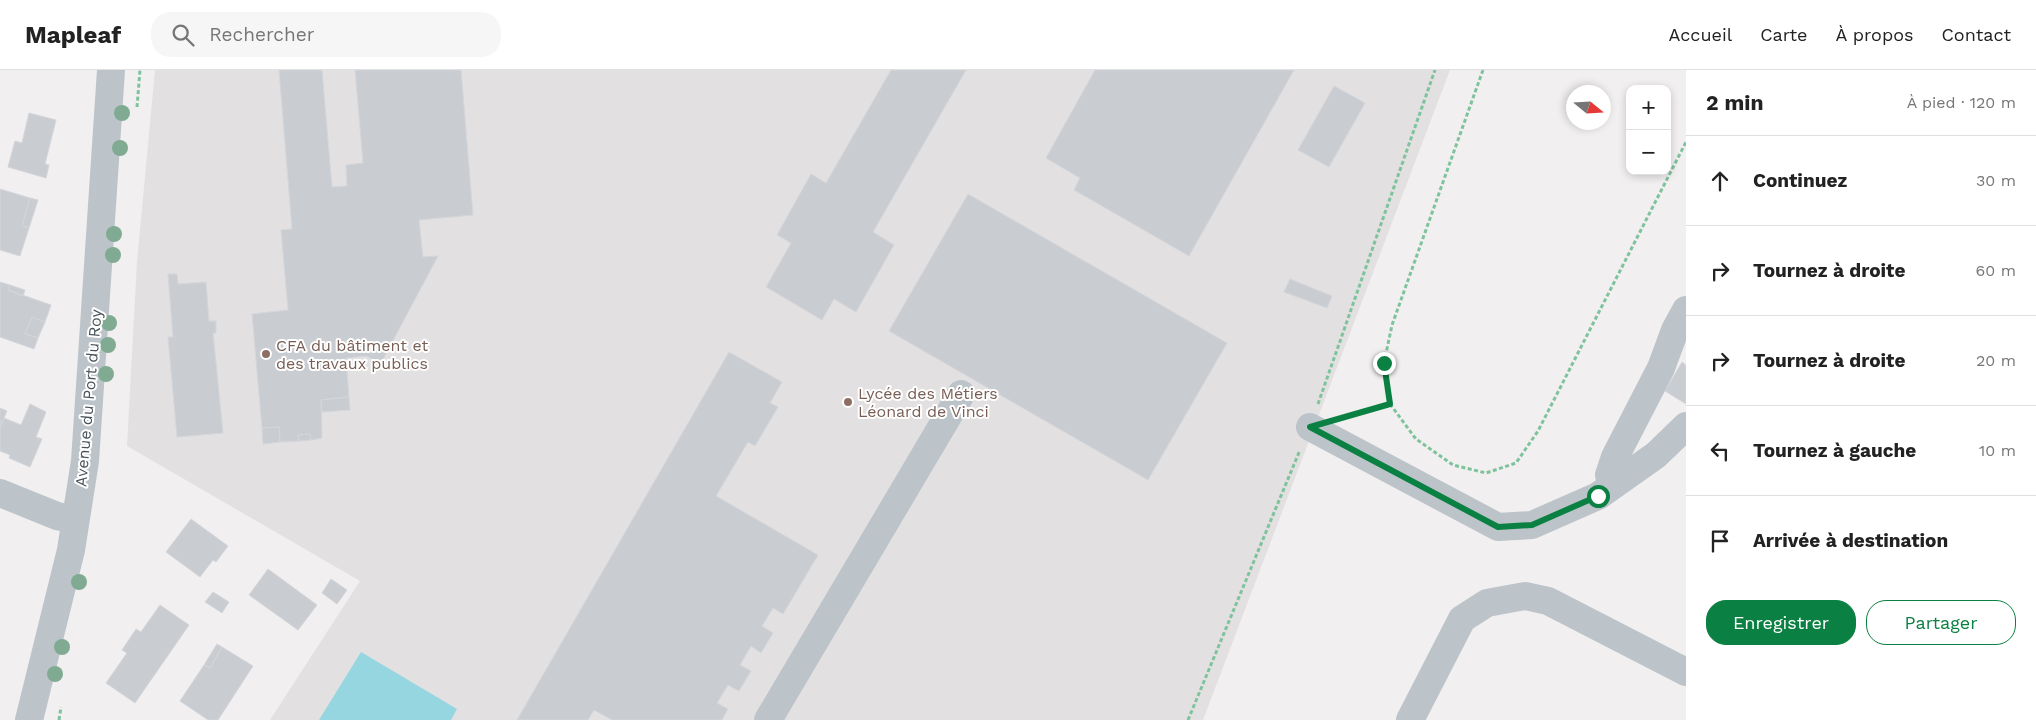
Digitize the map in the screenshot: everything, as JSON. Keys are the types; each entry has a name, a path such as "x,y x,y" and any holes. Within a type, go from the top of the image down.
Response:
{"street":[{"name":"Avenue du Port du Roy","path":"31,719 71,550 85,461 111,70"},
{"path":"1612,486 1609,475 1615,457 1661,368 1675,330 1686,310"},
{"path":"768,720 961,394"},
{"path":"1310,427 1498,527 1532,525 1598,496 1656,455 1686,426"},
{"path":"0,493 57,516 75,520"},
{"path":"1410,720 1462,619 1487,604 1525,596 1548,601 1686,672"}],"path":[{"path":"1188,720 1310,427 1435,70"},
{"path":"1483,70 1392,325 1384,363 1390,404 1416,439 1453,465 1486,473 1516,463 1538,431 1686,142"},
{"path":"1310,427 1390,404"}],"shaded area":[{"name":"Lycée des Métiers Léonard de Vinci","path":"155,70 1450,70 1203,720 270,720 360,581 127,446 137,262"}],"water":[{"path":"361,652 457,709 451,720 319,720"}],"building":[{"path":"279,70 322,70 332,187 347,186 346,165 363,163 355,70 461,70 473,215 419,220 423,257 438,256 381,363 366,356 346,358 349,397 321,400 322,438 311,440 310,434 298,435 299,441 280,442 279,427 262,428 252,314 288,310 281,230 292,229"},
{"path":"891,70 966,70 873,232 894,245 856,312 834,299 822,320 766,287 791,243 777,235 811,174 826,183"},
{"path":"1095,70 1294,70 1189,256 1074,190 1080,178 1046,158"},
{"path":"1334,86 1365,103 1329,167 1298,150"},
{"path":"29,113 56,120 45,164 49,165 46,178 8,167 15,141 22,143"},
{"path":"0,189 30,198 22,226 29,228 20,256 0,250"},
{"path":"968,194 1227,343 1148,480 889,331"},
{"path":"30,198 38,200 29,228 22,226"},
{"path":"168,274 177,274 178,284 206,282 209,321 216,321 216,333 213,333 223,433 177,437 168,337 173,337"},
{"path":"1290,279 1332,296 1327,308 1284,292"},
{"path":"0,282 10,285 8,290 51,305 45,322 32,317 25,334 38,338 34,349 0,337"},
{"path":"10,285 25,290 23,296 8,290"},
{"path":"32,317 45,322 38,338 25,334"},
{"path":"729,352 782,382 770,403 778,407 755,446 748,442 716,496 818,555 783,614 773,608 762,626 773,633 761,653 751,646 740,665 751,671 739,691 728,685 717,703 728,709 722,720 612,720 594,710 588,720 517,720"},
{"path":"1682,362 1686,365 1686,404 1665,391"},
{"path":"349,397 350,410 322,412 321,400"},
{"path":"30,404 46,412 36,437 42,439 30,467 9,458 10,455 0,451 0,427 4,418 21,425"},
{"path":"0,408 7,411 0,427"},
{"path":"279,427 280,442 263,444 262,428"},
{"path":"310,434 311,440 299,441 298,435"},
{"path":"191,519 228,546 216,562 213,560 200,577 166,552"},
{"path":"268,569 317,605 298,630 249,595"},
{"path":"331,579 347,590 337,604 322,593"},
{"path":"213,592 229,602 222,613 205,602"},
{"path":"160,605 189,625 135,703 106,683 127,653 122,650 136,629 141,632"},
{"path":"217,644 222,647 210,668 204,665"},
{"path":"222,647 253,666 218,720 208,720 180,701 204,665 210,668"}],"place":[{"name":"CFA du bâtiment et des travaux publics","path":"266,354"},
{"name":"Lycée des Métiers Léonard de Vinci","path":"848,402"}],"route":[{"path":"1384,363 1390,404 1310,427 1498,527 1532,525 1598,496"}]}
